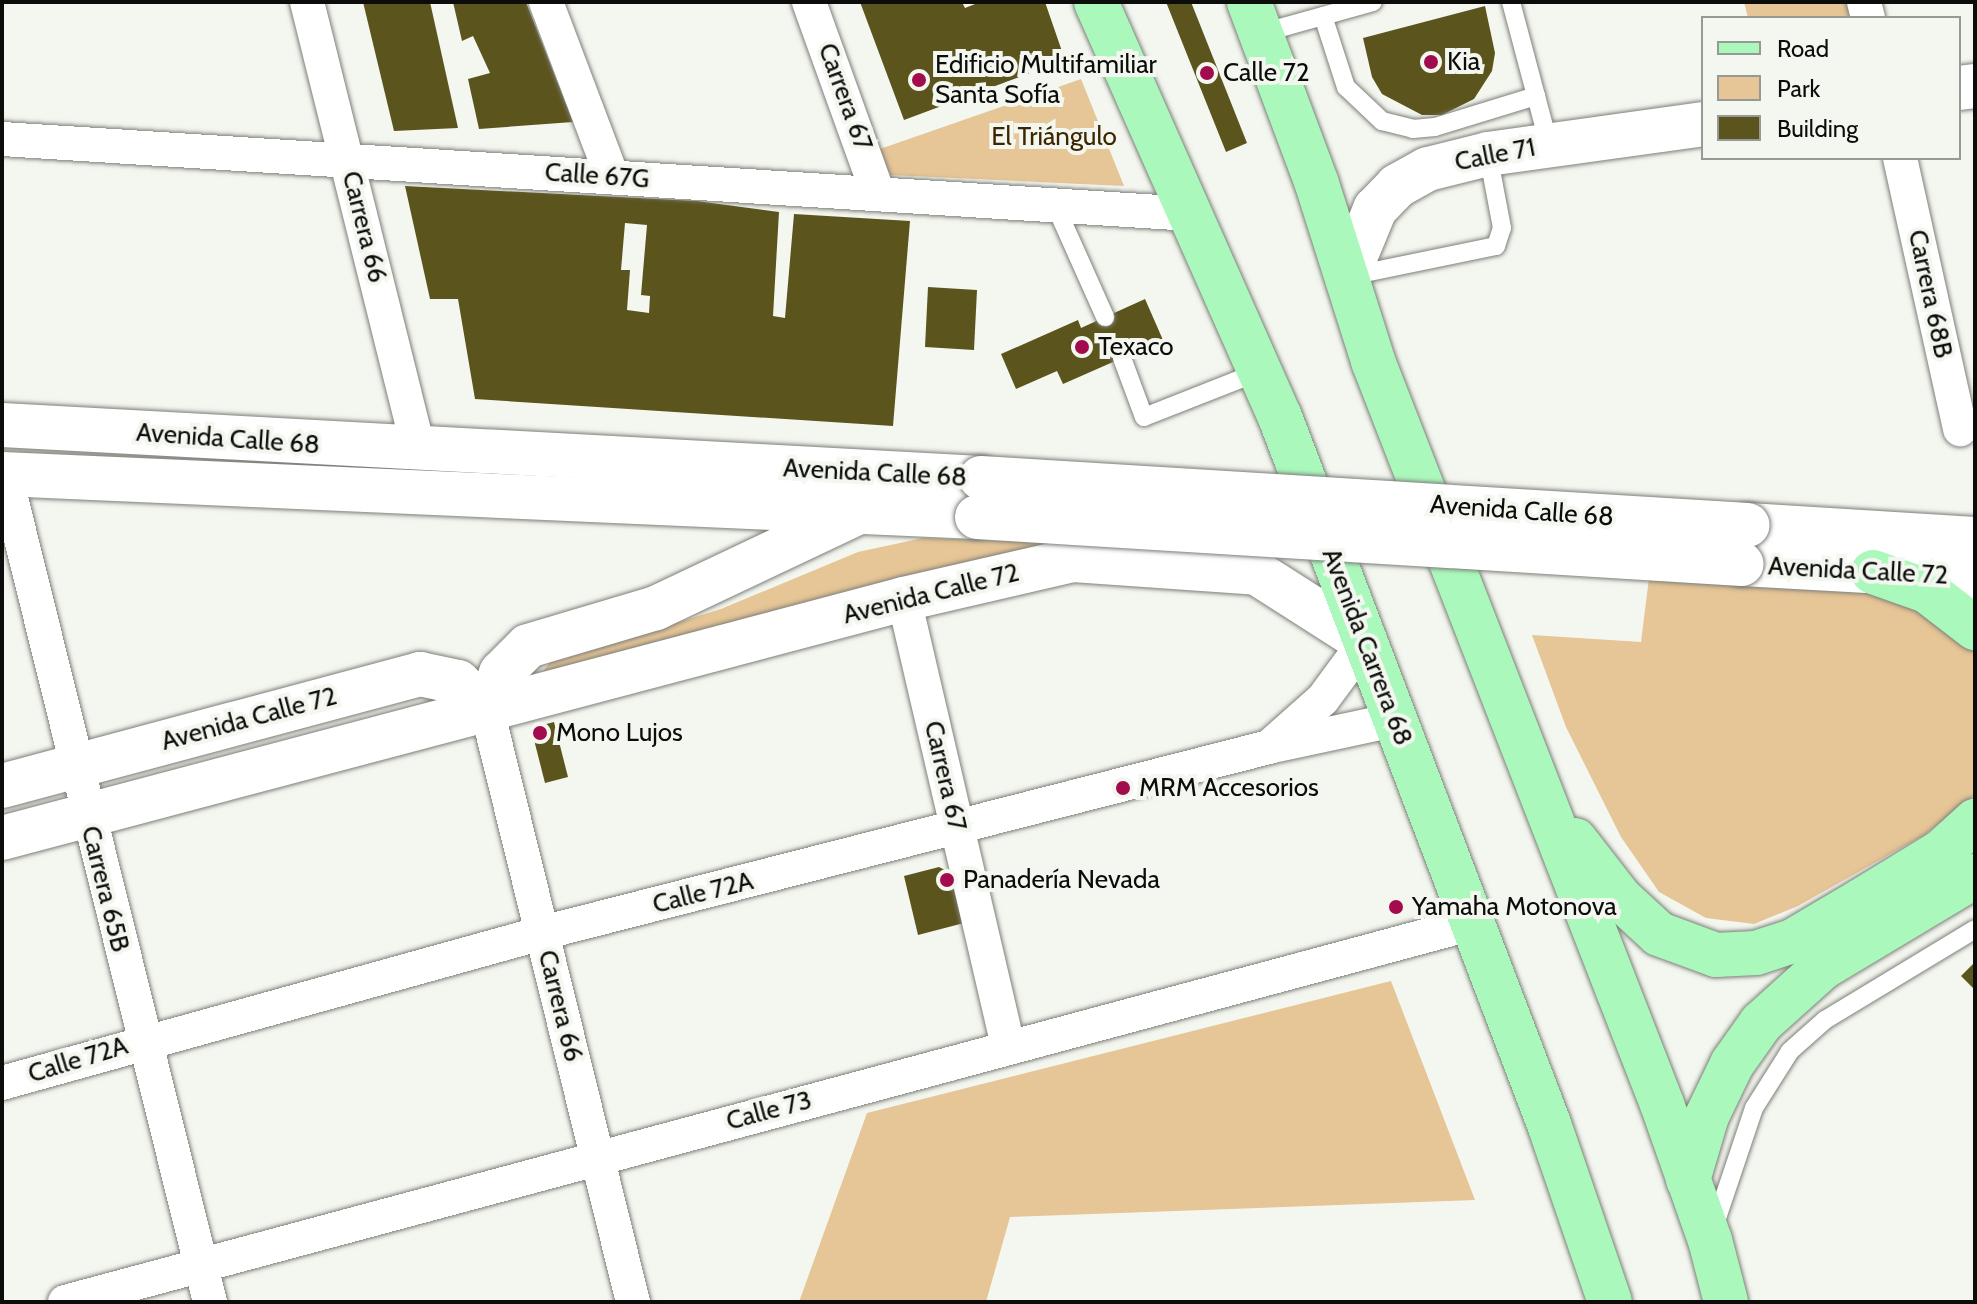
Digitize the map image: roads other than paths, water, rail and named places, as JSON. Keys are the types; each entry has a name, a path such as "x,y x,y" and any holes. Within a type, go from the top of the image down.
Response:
{"main road":[{"name":"Avenida Carrera 68","path":"1096,2 1261,371 1474,923 1610,1302"},
{"path":"1255,18 1347,277 1373,361 1546,802 1688,1180 1710,1240 1726,1302"},
{"name":"Calle 71","path":"1347,277 1364,229 1397,186 1428,169 1488,154 1701,124"},
{"name":"Avenida Calle 68","path":"2,425 419,451 979,497 1745,544"},
{"name":"Avenida Calle 68","path":"4,474 858,512 979,497"},
{"path":"487,710 501,673 528,646 656,608 858,512"},
{"name":"Avenida Calle 72","path":"1745,544 1975,539"},
{"name":"Avenida Calle 72","path":"1745,544 1873,572 1975,577"},
{"name":"Avenida Calle 72","path":"2,838 904,599 1073,560 1226,567 1279,583 1365,642"},
{"path":"1873,572 1927,591 1975,628"},
{"name":"Avenida Calle 72","path":"2,786 420,674 458,682 487,710"},
{"path":"1546,802 1640,919 1674,942 1716,955 1756,953 1793,941 1942,851 1975,821"},
{"path":"1688,1180 1707,1116 1732,1064 1761,1023 1822,968 1975,876"}],"street":[{"name":"Carrera 66","path":"307,2 419,451"},
{"path":"546,2 612,177"},
{"name":"Carrera 67","path":"809,2 878,194"},
{"name":"Calle 67G","path":"2,139 1191,214"},
{"name":"Carrera 68B","path":"1900,160 1960,429"},
{"name":"Carrera 65B","path":"4,474 210,1302"},
{"name":"Carrera 67","path":"904,599 1008,1047"},
{"name":"Calle 72A","path":"2,1083 144,1041 542,933 1269,747 1323,699 1365,642"},
{"name":"Carrera 66","path":"487,710 633,1302"},
{"path":"1269,747 1394,720"},
{"name":"Calle 73","path":"65,1302 1474,923"}],"lane":[{"path":"1255,18 1323,16 1373,2"},
{"path":"1511,2 1549,145"},
{"path":"1323,16 1346,87 1382,121 1413,129 1435,127 1536,96"},
{"path":"1347,277 1496,246 1502,228 1488,154"},
{"path":"1055,205 1105,317"},
{"path":"1122,358 1144,417 1261,371"},
{"path":"1710,1240 1754,1108 1790,1051 1825,1020 1975,929"}],"place":[{"name":"Kia","path":"1431,62"},
{"name":"Calle 72","path":"1207,73"},
{"name":"Edificio Multifamiliar Santa Sofía","path":"919,80"},
{"name":"Texaco","path":"1082,347"},
{"name":"Mono Lujos","path":"540,733"},
{"name":"MRM Accesorios","path":"1123,788"},
{"name":"Panadería Nevada","path":"947,880"},
{"name":"Yamaha Motonova","path":"1396,907"}],"park label":[{"name":"El Triángulo","path":"1054,137"}]}
